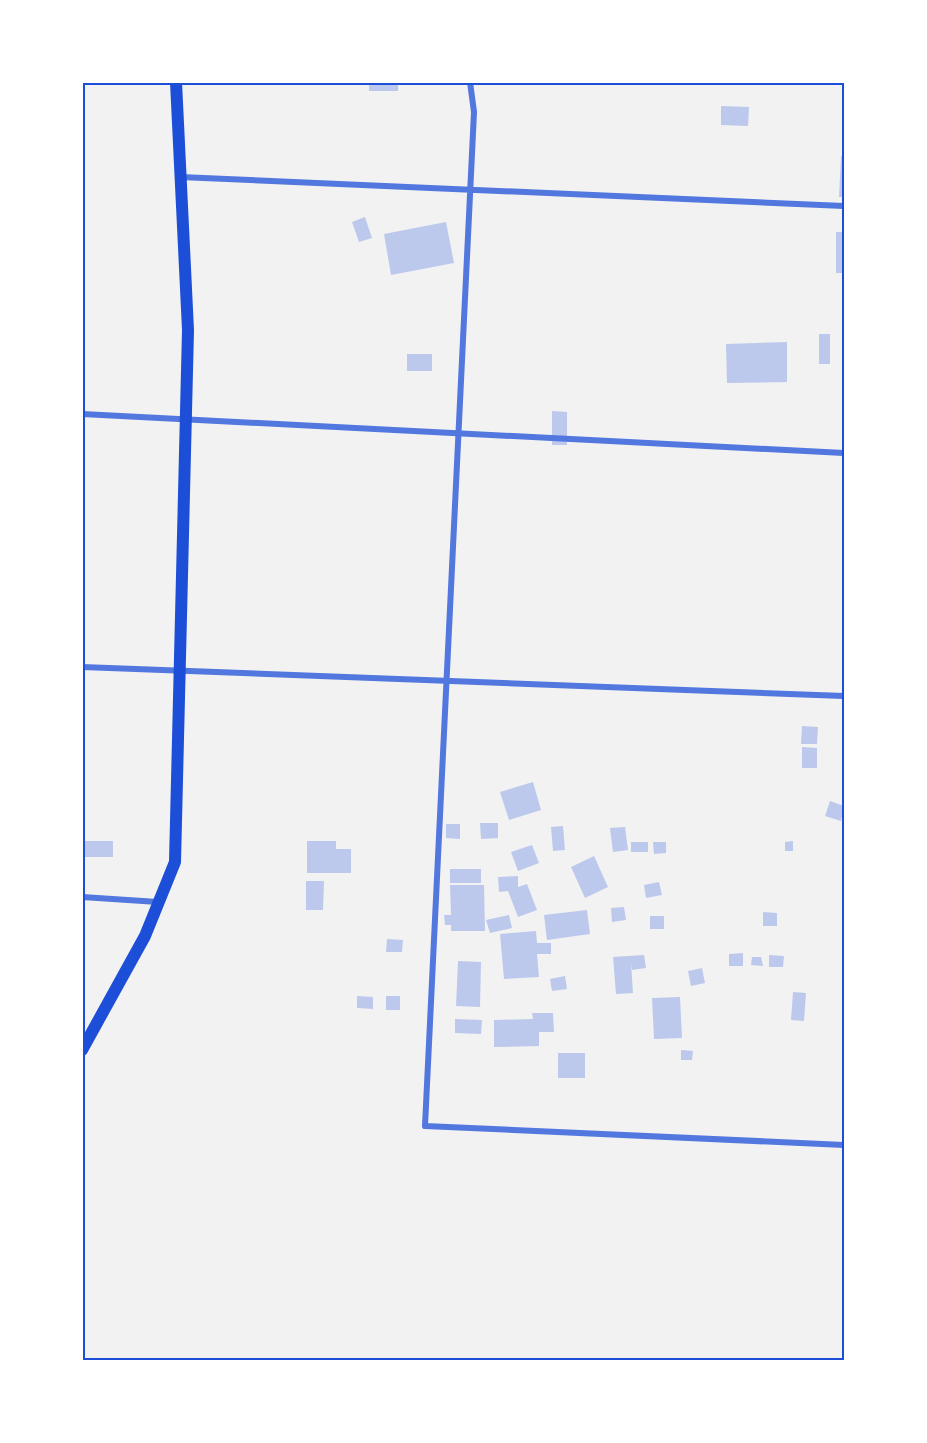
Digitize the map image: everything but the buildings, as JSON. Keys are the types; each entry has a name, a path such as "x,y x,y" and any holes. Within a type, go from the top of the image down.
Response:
{"main road":[{"path":"82,1050 145,936 175,862 188,330 176,82"}],"street":[{"path":"470,82 474,112 425,1126 844,1145"},
{"path":"180,177 844,206"},
{"path":"82,414 844,453"},
{"path":"82,667 844,696"},
{"path":"82,897 159,902"}]}
